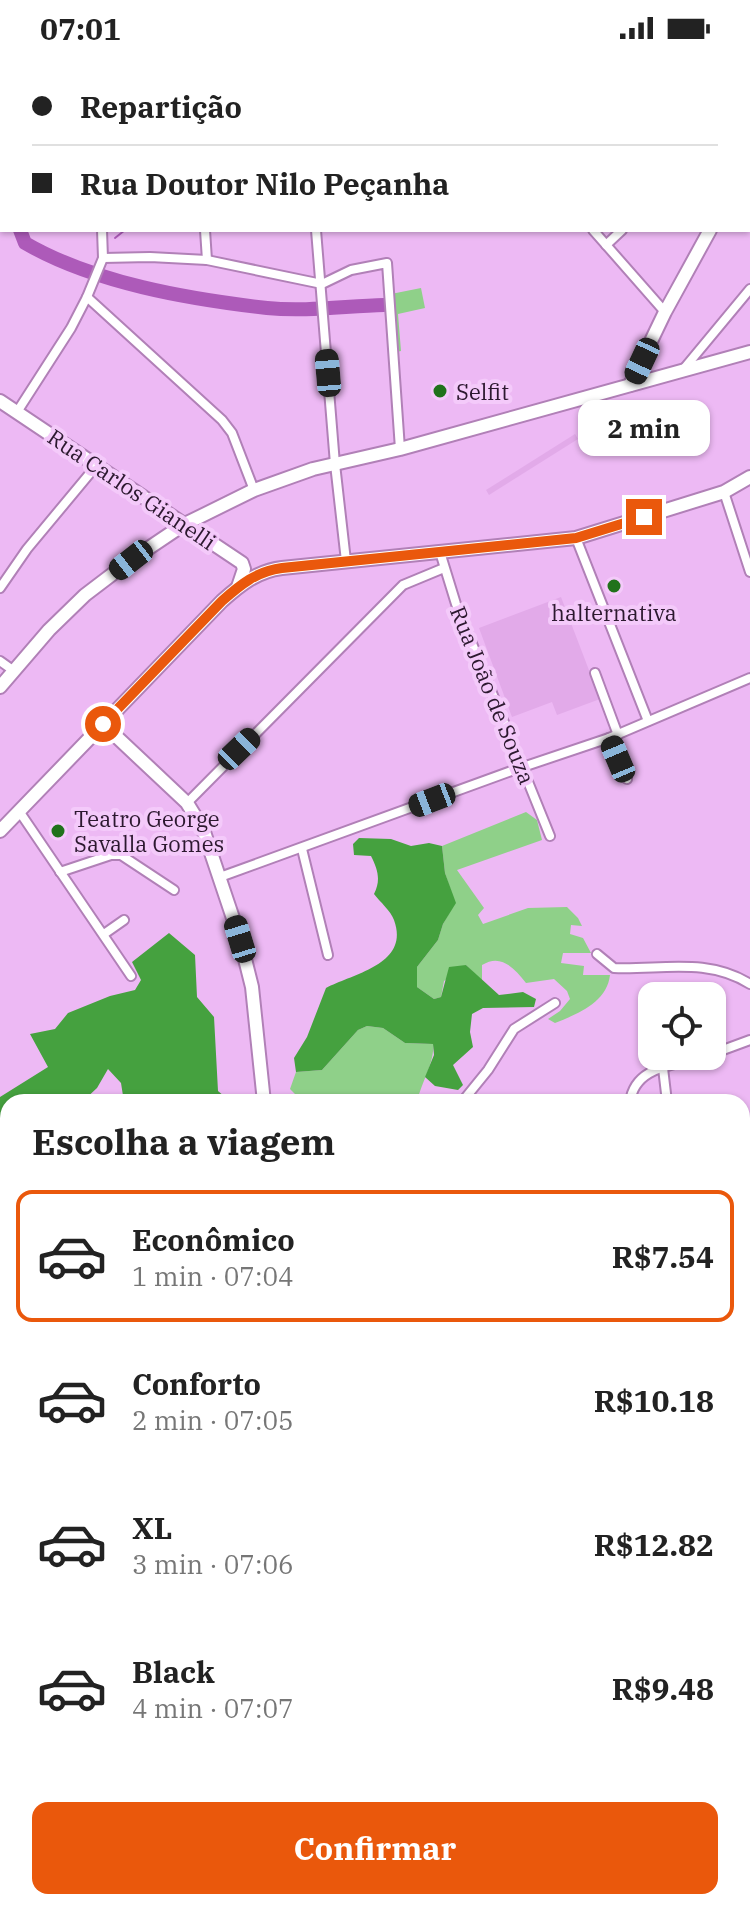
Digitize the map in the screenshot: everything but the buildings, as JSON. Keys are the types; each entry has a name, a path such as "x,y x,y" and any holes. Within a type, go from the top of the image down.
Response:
{"main road":[{"path":"630,385 709,232"},
{"path":"0,687 49,630 85,595 183,525 254,490 335,464 400,449 750,352"},
{"name":"Rua Carlos Gianelli","path":"6,408 242,563 244,569 238,587"},
{"path":"0,831 238,587 262,572 576,538 724,492 750,477"},
{"path":"103,724 187,803 203,829 252,987 263,1094"}],"street":[{"path":"6,408 71,328 102,261 102,232"},
{"path":"205,232 207,260"},
{"path":"316,232 346,561"},
{"path":"595,232 665,312"},
{"path":"606,245 620,232"},
{"path":"102,261 150,257 207,260 322,284 351,270 387,263 400,449"},
{"path":"682,372 750,289"},
{"path":"89,292 222,420 232,433 254,490"},
{"path":"0,588 27,549 96,466"},
{"path":"724,492 750,572"},
{"path":"576,538 648,721"},
{"name":"Rua João de Souza","path":"440,552 456,604 550,836"},
{"path":"187,803 403,585 444,568"},
{"path":"0,661 14,671"},
{"path":"595,673 627,779"},
{"path":"220,877 614,736 750,678"},
{"path":"19,811 131,976"},
{"path":"302,849 328,955"},
{"path":"60,872 111,855 121,855 174,890"},
{"path":"104,934 124,920"},
{"path":"597,954 614,968 713,968 733,974 750,984"},
{"path":"468,1094 496,1059 514,1029 555,1003"},
{"path":"726,1049 750,1040"},
{"path":"632,1094 636,1082 643,1075 658,1070"},
{"path":"664,1070 666,1094"}],"shaded area":[{"path":"575,434 578,439 489,495 486,490"},
{"path":"561,597 600,699 557,715 552,702 512,717 479,628"}],"green space":[{"path":"421,288 425,308 398,314 401,351 396,352 391,294"},
{"path":"526,812 537,820 542,840 457,870 484,908 478,915 483,924 528,908 567,907 578,918 582,926 571,925 570,934 583,938 591,953 563,953 561,963 584,966 583,975 610,975 597,1000 582,1011 555,1023 548,1019 570,999 567,991 554,979 526,983 501,961 482,965 482,981 466,965 444,981 441,997 434,999 417,987 417,967 438,940 455,903 445,873 442,846"},
{"path":"359,838 391,839 411,846 429,843 442,846 445,873 456,903 443,924 438,940 417,967 417,987 434,999 441,997 449,967 466,965 499,995 523,992 536,999 534,1007 483,1008 472,1014 470,1032 473,1047 453,1065 463,1085 458,1090 435,1086 425,1077 434,1055 433,1044 405,1043 383,1028 367,1026 358,1030 322,1070 296,1072 294,1058 307,1037 326,988 377,965 394,947 397,935 394,920 374,894 378,880 371,856 354,855 353,844"},
{"path":"169,933 195,955 197,997 214,1017 218,1091 222,1094 123,1094 121,1083 108,1069 91,1094 5,1094 48,1067 30,1034 55,1029 68,1013 110,996 135,990 141,980 132,962"},
{"path":"367,1026 383,1028 405,1043 433,1044 432,1058 420,1094 295,1094 290,1089 296,1072 322,1070 358,1030"}],"waterway":[{"path":"21,232 25,243 81,269 174,294 281,309 384,305"},
{"path":"115,238 122,232"},
{"path":"79,270 83,266"}],"place":[{"name":"Selfit","path":"440,391"},
{"name":"halternativa","path":"614,586"},
{"name":"Teatro George Savalla Gomes","path":"58,831"}],"route":[{"path":"103,724 222,601 262,572 576,538 644,517"}]}
